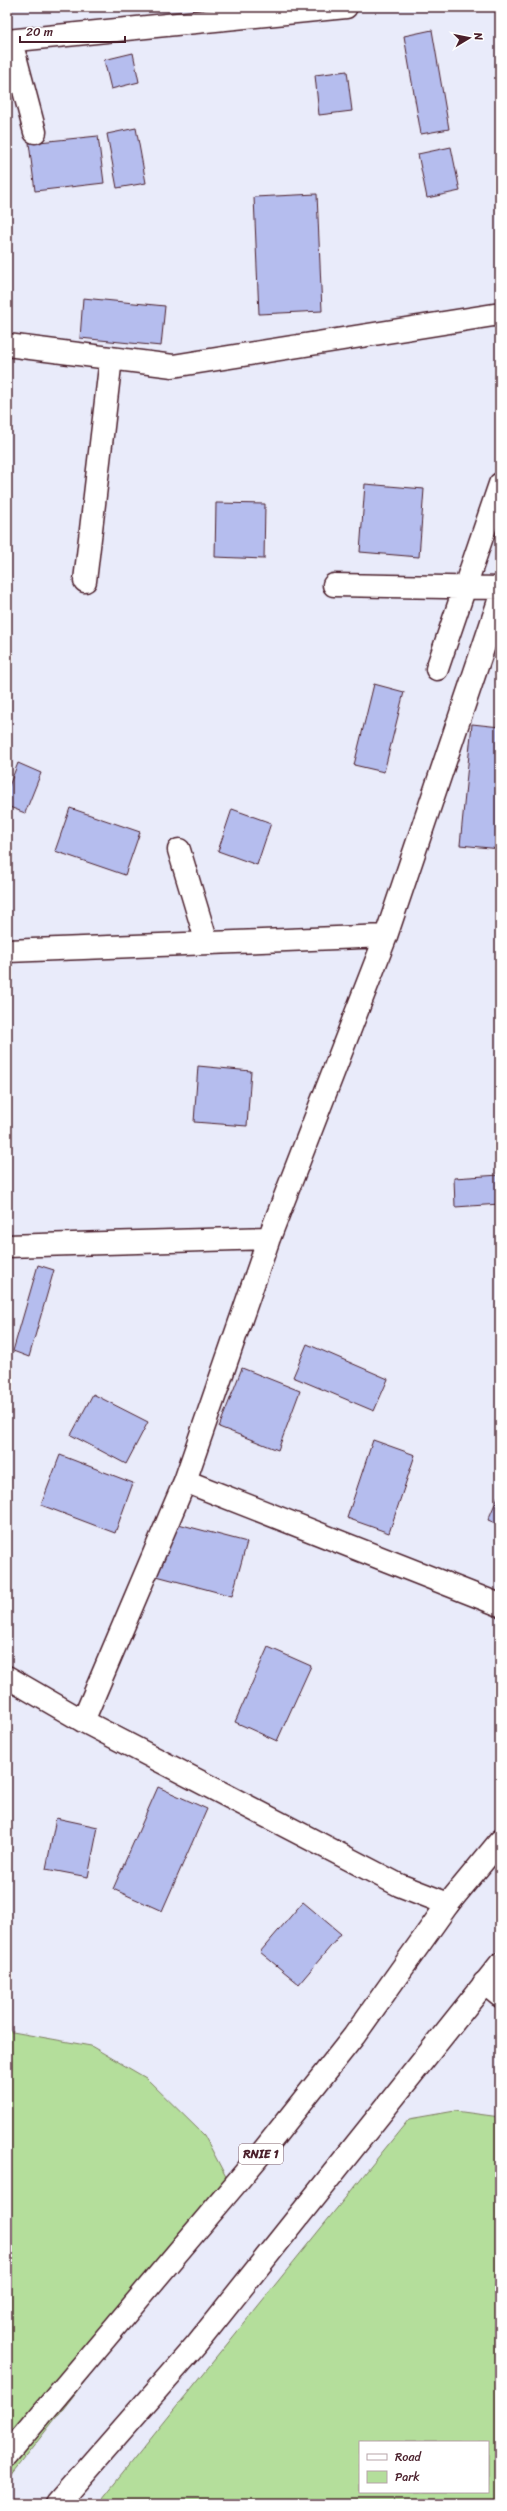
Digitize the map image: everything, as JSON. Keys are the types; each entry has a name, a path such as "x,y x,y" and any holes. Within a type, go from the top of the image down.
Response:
{"main road":[{"path":"35,132 9,41 346,7"},
{"path":"7,345 173,366 500,314"},
{"path":"85,581 111,358"},
{"path":"437,669 500,484"},
{"path":"334,585 500,588"},
{"path":"83,1721 185,1481 268,1238 386,936 500,598"},
{"path":"179,850 207,943"},
{"path":"7,951 386,936"},
{"path":"7,1246 268,1238"},
{"path":"185,1481 500,1605"},
{"path":"7,1677 83,1721 399,1885 448,1904"},
{"name":"RNIE 1","path":"7,2455 259,2156 354,2036 448,1904 500,1841"},
{"path":"57,2504 196,2345 492,1989 500,1964"}],"green space":[{"path":"7,2031 91,2046 146,2078 204,2135 234,2192 7,2480"},
{"path":"455,2111 500,2117 500,2504 98,2504 409,2119"}],"building":[{"path":"432,30 449,129 421,134 404,36"},
{"path":"133,53 139,82 111,89 104,60"},
{"path":"347,71 352,111 319,115 315,75"},
{"path":"136,128 146,183 117,188 107,134"},
{"path":"98,136 104,183 35,191 29,143"},
{"path":"451,147 460,191 427,198 418,154"},
{"path":"317,194 322,311 259,314 254,197"},
{"path":"83,298 165,306 161,346 80,338"},
{"path":"365,484 424,489 419,557 360,552"},
{"path":"216,503 265,504 264,559 215,557"},
{"path":"374,684 404,692 384,772 354,765"},
{"path":"472,724 500,727 500,849 460,845"},
{"path":"18,763 41,773 25,813 7,806 7,791"},
{"path":"70,808 140,832 125,875 55,851"},
{"path":"232,809 271,823 257,865 218,851"},
{"path":"198,1066 251,1071 247,1126 194,1122"},
{"path":"500,1175 500,1204 455,1207 454,1178"},
{"path":"38,1265 54,1270 29,1357 13,1351"},
{"path":"307,1344 388,1379 374,1411 293,1377"},
{"path":"242,1368 300,1391 278,1450 219,1427"},
{"path":"93,1394 148,1422 126,1464 71,1435"},
{"path":"373,1440 415,1455 389,1533 347,1518"},
{"path":"60,1455 133,1483 115,1533 41,1505"},
{"path":"500,1492 500,1525 488,1520"},
{"path":"163,1520 247,1542 232,1596 149,1574"},
{"path":"268,1647 311,1666 277,1741 235,1722"},
{"path":"158,1787 207,1809 162,1911 113,1889"},
{"path":"56,1818 98,1827 88,1877 46,1869"},
{"path":"303,1902 341,1934 299,1984 260,1952"}]}
